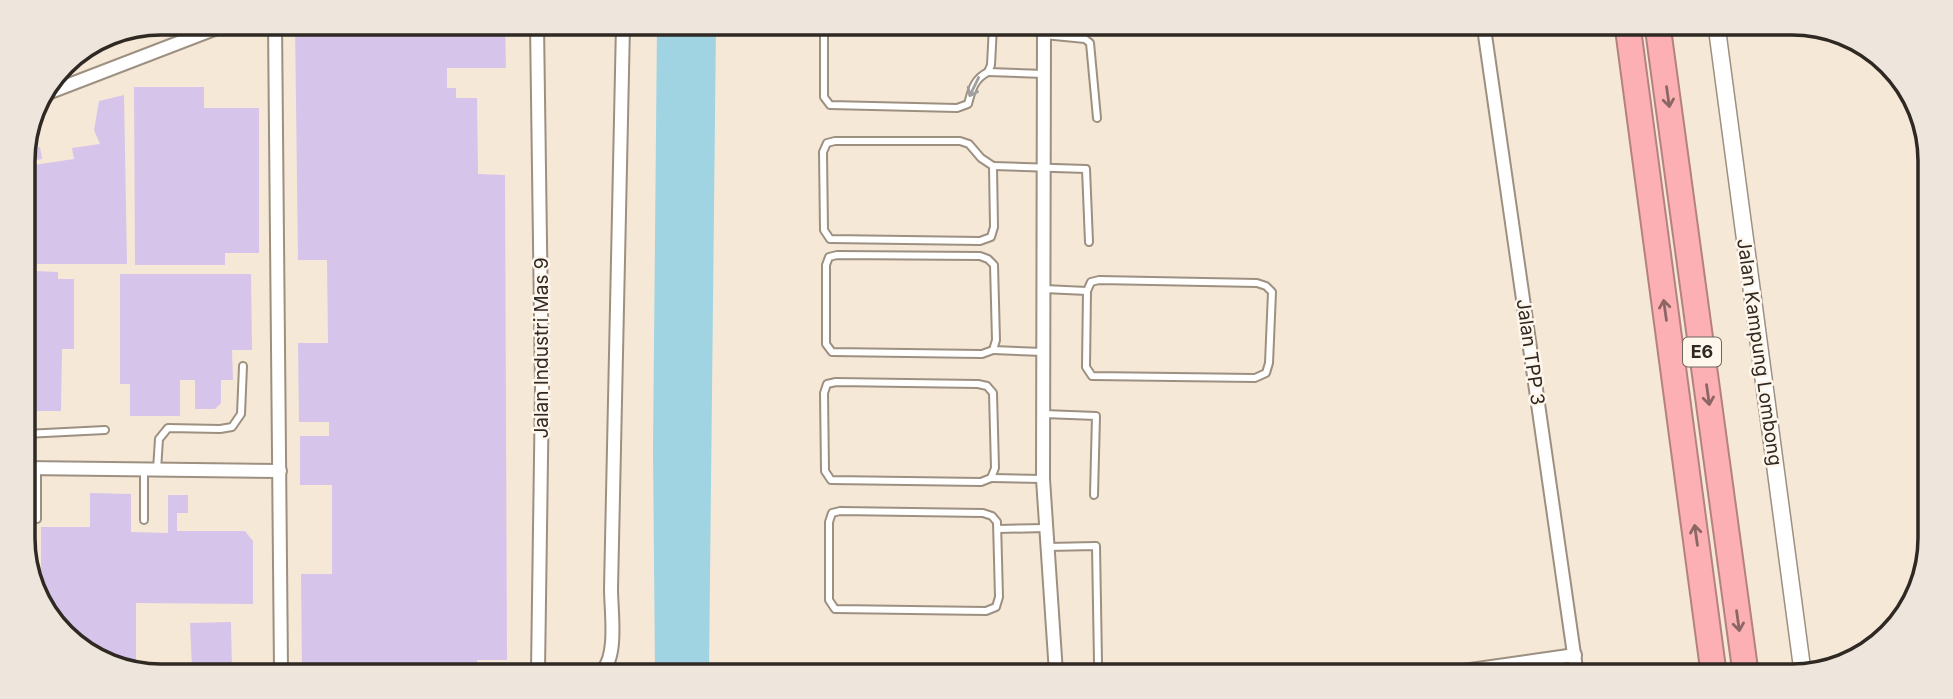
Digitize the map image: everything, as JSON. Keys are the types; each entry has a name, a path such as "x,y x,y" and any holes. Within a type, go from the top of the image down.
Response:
{"highway":[{"name":"E6","path":"1629,35 1712,664"},
{"name":"E6","path":"1659,35 1744,664"}],"street":[{"path":"57,89 199,35"},
{"path":"275,35 281,664"},
{"name":"Jalan Industri Mas 9","path":"537,35 542,387 538,664"},
{"path":"608,664 612,655 611,589 623,35"},
{"path":"1044,35 1043,479 1055,664"},
{"name":"Jalan TPP 3","path":"1485,35 1575,664"},
{"name":"Jalan Kampung Lombong","path":"1718,35 1802,664"},
{"path":"35,468 280,471"},
{"path":"1511,664 1574,655"}],"lane":[{"path":"824,35 824,97 830,105 957,108 968,104 974,84 988,72 1044,74"},
{"path":"988,72 991,65 993,35"},
{"path":"1064,35 1085,39 1090,44 1097,118"},
{"path":"993,166 994,227 991,237 980,241 842,240 830,239 824,230 823,152 827,143 960,141 969,144 981,158 993,166 1086,169 1089,242"},
{"path":"993,350 996,340 994,265 988,259 980,256 829,257 825,265 826,344 832,352 1043,352"},
{"path":"1099,280 1257,283 1266,286 1272,292 1269,363 1266,373 1255,378 1092,376 1086,367 1087,291 1091,282 1099,280"},
{"path":"1044,289 1087,291"},
{"path":"144,520 151,470 159,439 168,428 232,427 241,414 243,366"},
{"path":"992,478 995,468 993,393 987,386 836,382 827,384 824,393 825,471 831,480 981,482 992,478 1043,479"},
{"path":"1043,414 1096,416 1094,495"},
{"path":"35,434 105,430"},
{"path":"35,502 37,519"},
{"path":"832,513 983,513 992,516 998,528 999,597 996,607 986,611 847,610 835,609 830,600 829,522 832,513"},
{"path":"998,528 1046,528"},
{"path":"1048,547 1096,545 1098,662"}],"water":[{"path":"657,35 716,35 709,664 655,664 653,450"}],"building":[{"path":"295,35 505,35 506,68 447,68 447,88 456,88 456,98 477,98 478,174 505,175 507,660 477,660 477,664 302,664 301,574 332,574 332,485 300,485 300,436 329,436 329,422 299,422 298,343 328,343 327,260 298,260"},
{"path":"134,87 204,87 204,108 259,108 259,253 225,253 225,265 135,265"},
{"path":"124,95 127,264 35,264 35,165 74,159 72,148 100,144 94,130 99,101"},
{"path":"40,147 42,159 35,160 36,148"},
{"path":"36,271 58,272 58,279 74,279 74,349 62,349 61,411 35,411"},
{"path":"120,274 251,274 252,350 232,350 233,380 221,380 221,403 215,409 195,409 195,380 180,380 180,416 130,416 130,384 120,384"},
{"path":"90,493 131,494 131,532 168,533 168,495 188,495 188,513 177,513 177,531 245,531 253,541 253,604 136,603 136,662 105,651 78,633 66,621 48,594 41,576 41,527 90,527"},
{"path":"231,622 232,664 192,664 190,623"}]}
